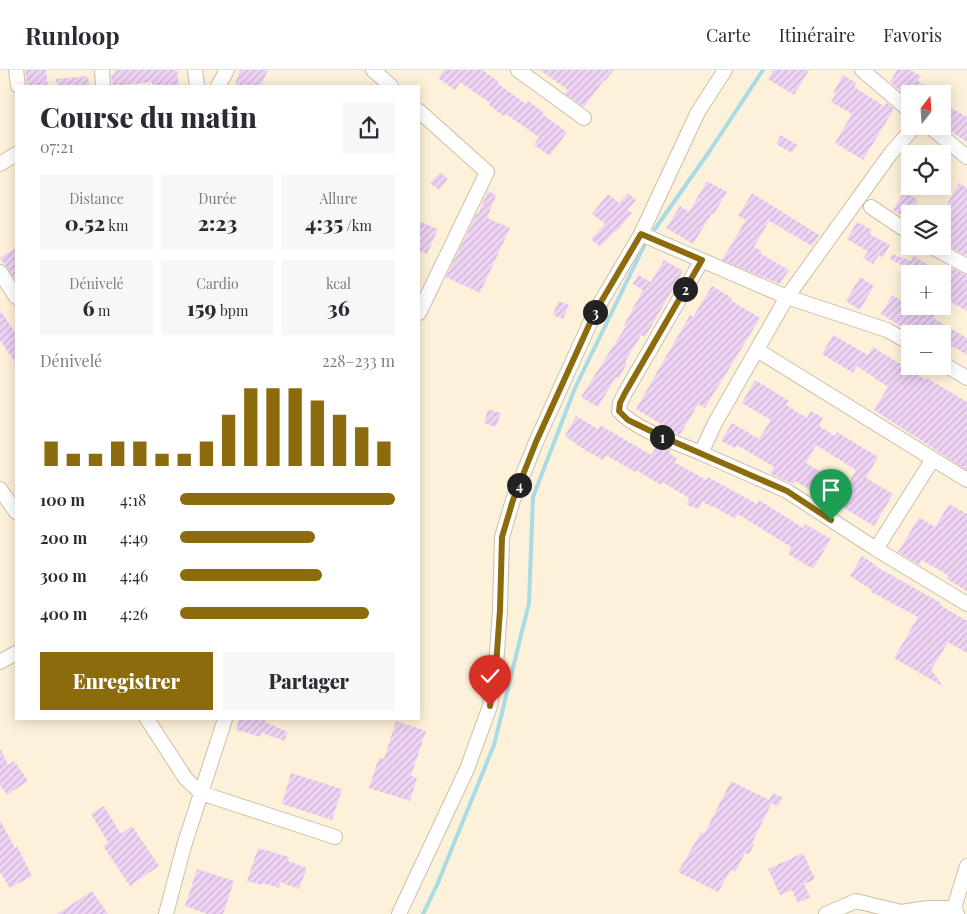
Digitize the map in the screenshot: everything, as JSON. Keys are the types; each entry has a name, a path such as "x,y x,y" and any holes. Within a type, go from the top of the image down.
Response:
{"street":[{"path":"16,70 18,85"},
{"path":"102,70 103,85"},
{"path":"195,70 197,85"},
{"path":"219,85 227,70"},
{"path":"373,70 390,85"},
{"path":"518,70 584,118"},
{"path":"399,914 466,769 490,706 496,666 500,610 502,537 513,500 536,442 595,312 641,234 698,112 725,70"},
{"path":"862,70 901,103"},
{"path":"420,112 487,172 420,311"},
{"path":"701,453 715,423 787,297 891,153 907,135"},
{"path":"940,135 967,157"},
{"path":"0,164 15,155"},
{"path":"871,207 901,227"},
{"path":"641,234 787,297 887,330 901,339"},
{"path":"947,255 967,266"},
{"path":"702,260 625,393 620,403 619,411 628,420 787,491 876,549 967,604"},
{"path":"0,272 15,295"},
{"path":"757,350 967,480"},
{"path":"951,368 967,378"},
{"path":"876,549 933,459"},
{"path":"0,489 15,511"},
{"path":"0,662 15,654"},
{"path":"148,720 186,779 201,793 335,837"},
{"path":"166,914 201,793 225,720"},
{"path":"826,914 856,901 901,912 928,908 956,911 967,866"}],"building":[{"path":"25,70 46,70 48,85 27,85"},
{"path":"114,70 177,70 179,85 152,85 152,82 113,85 111,74 115,74"},
{"path":"240,70 268,70 261,85 235,84"},
{"path":"444,70 482,70 526,104 528,101 567,132 550,156 534,145 539,137 506,114 504,116 489,105 490,103 460,82 455,90 438,78"},
{"path":"540,70 614,70 584,107 565,94 568,90"},
{"path":"773,70 809,70 794,95 768,79"},
{"path":"897,70 910,70 921,76 918,81 924,85 901,85 901,91 890,82"},
{"path":"843,75 856,83 854,87 884,106 886,102 894,109 863,160 835,143 852,114 831,102 836,94 833,93"},
{"path":"88,76 89,85 57,85 56,79"},
{"path":"951,108 967,117 967,142 951,132"},
{"path":"781,135 797,145 792,153 776,144"},
{"path":"440,172 448,179 439,190 430,183"},
{"path":"707,181 727,192 693,244 666,228 680,206 689,212"},
{"path":"959,183 967,188 967,256 951,248 951,205 947,205"},
{"path":"488,191 496,195 487,218 510,228 480,293 446,277"},
{"path":"628,193 636,200 627,210 632,213 600,247 591,239 605,224 592,214 608,194 619,203"},
{"path":"752,193 819,235 812,246 769,221 754,247 762,251 760,253 789,270 780,284 722,260 746,220 738,216"},
{"path":"902,195 910,195 918,200 915,205 901,205 901,215 893,210"},
{"path":"420,221 438,229 427,254 420,251"},
{"path":"857,222 872,230 870,234 890,245 883,258 879,255 873,264 863,258 868,252 847,239"},
{"path":"15,249 15,280 0,258"},
{"path":"892,254 911,261 914,256 928,265 901,265 890,259"},
{"path":"664,260 683,271 645,337 641,335 625,362 627,363 618,379 616,377 598,407 581,397 626,326 624,325 643,290 633,284 638,275 651,282"},
{"path":"951,267 967,275 967,311 951,302"},
{"path":"860,277 874,286 860,310 846,301"},
{"path":"712,286 732,298 730,300 760,318 705,408 698,404 680,435 659,427 661,424 636,409 690,315 693,317"},
{"path":"892,295 901,300 901,315 935,315 933,318 945,325 901,326 881,314"},
{"path":"558,301 569,305 563,319 553,315"},
{"path":"0,310 15,332 15,362 0,340"},
{"path":"951,329 967,338 967,355 952,346 951,348"},
{"path":"833,335 868,355 873,347 901,364 901,375 918,375 926,380 927,378 967,402 967,470 874,410 888,387 857,366 853,373 822,354"},
{"path":"755,380 789,401 786,405 807,418 811,411 823,418 819,426 835,436 837,432 878,457 866,478 893,494 874,526 795,481 793,484 770,474 774,467 737,445 735,448 721,441 732,423 759,439 771,420 742,403","holes":["816,445 856,470 846,487 806,463"]},
{"path":"488,409 501,413 496,427 484,423"},
{"path":"576,416 598,429 600,425 651,455 657,445 670,450 669,453 677,458 674,462 706,480 708,477 757,504 759,500 803,528 805,524 831,539 813,569 788,554 791,547 738,514 735,519 702,501 699,509 687,505 689,498 662,482 661,485 606,455 603,460 585,450 565,436"},
{"path":"949,504 967,514 967,591 947,579 949,576 922,560 919,565 898,552 919,517 935,527"},
{"path":"862,556 875,566 941,603 940,605 967,621 967,653 948,642 931,670 944,687 894,658 918,617 871,592 872,590 850,576"},
{"path":"239,720 266,720 265,722 288,732 284,741 262,733 261,737 236,730"},
{"path":"396,721 426,731 411,776 417,778 410,801 369,788 379,757 384,759"},
{"path":"0,748 8,765 14,761 28,781 7,795 0,785"},
{"path":"291,773 342,789 332,820 282,804"},
{"path":"731,781 769,800 773,793 783,798 777,807 772,803 752,843 754,844 749,854 745,853 735,872 731,870 718,892 678,872 701,832 704,834"},
{"path":"104,806 121,834 132,826 159,866 130,886 103,846 108,842 91,814"},
{"path":"0,820 15,848 17,846 32,876 10,888 0,872"},
{"path":"258,848 289,857 288,861 307,868 299,889 280,882 279,888 247,881"},
{"path":"803,853 815,879 804,884 810,897 798,903 792,890 780,895 768,869"},
{"path":"197,869 234,881 223,914 208,914 185,906"},
{"path":"92,891 108,914 57,914"}],"waterway":[{"path":"655,229 763,70"},
{"path":"423,914 437,885 494,745 529,603 533,497 575,388 645,244"}],"route":[{"path":"490,706 496,666 500,610 502,537 513,500 536,442 595,312 641,234 702,260 625,393 620,403 619,411 628,420 663,437 787,491 831,520"}]}
